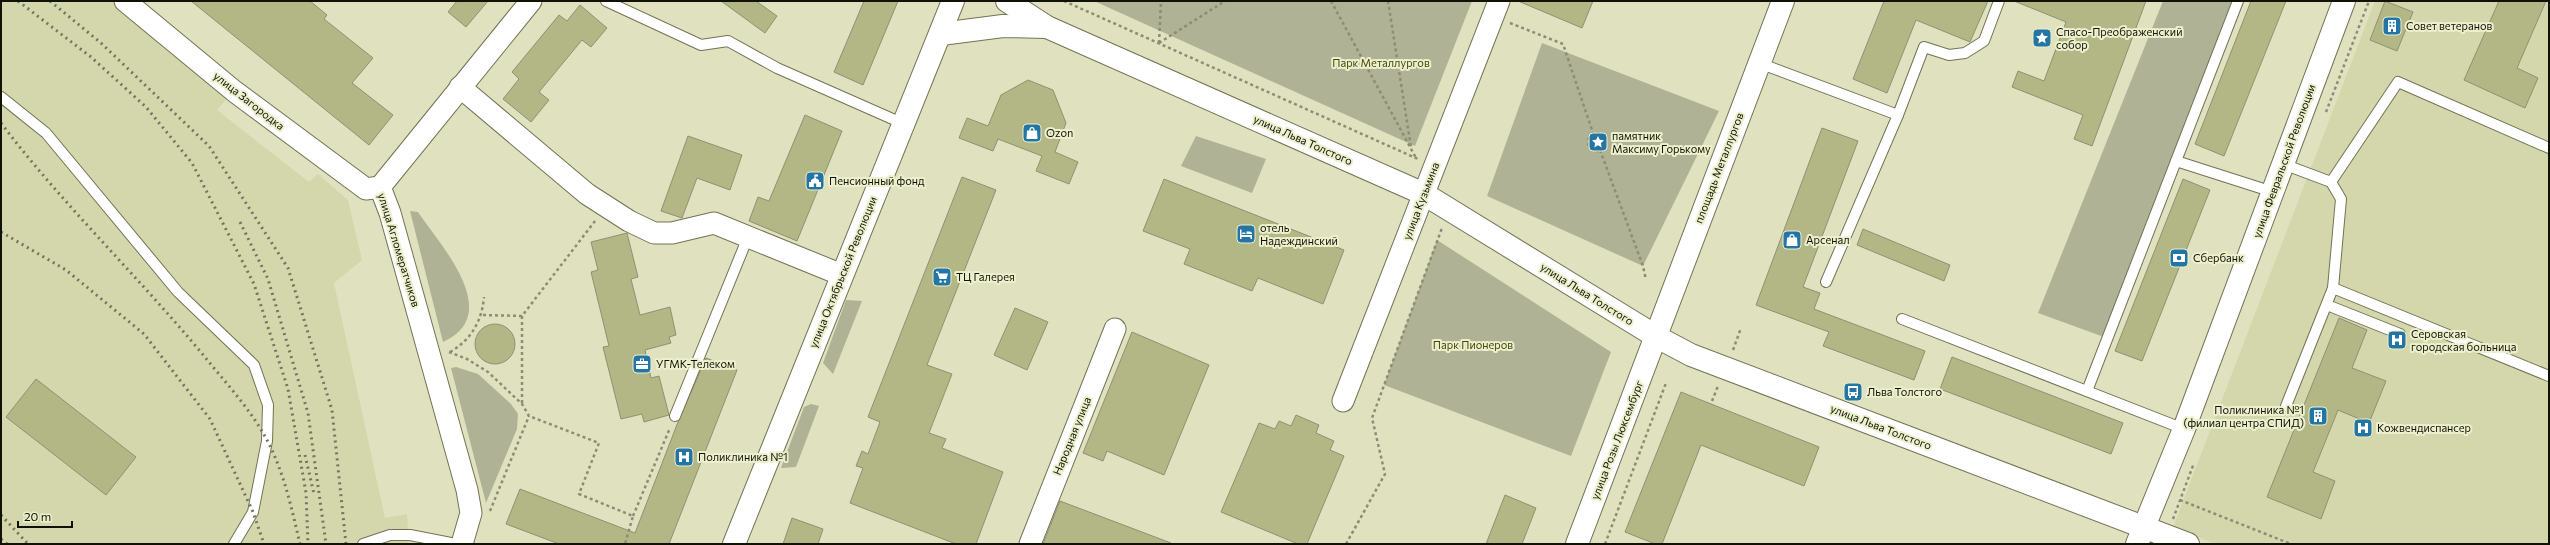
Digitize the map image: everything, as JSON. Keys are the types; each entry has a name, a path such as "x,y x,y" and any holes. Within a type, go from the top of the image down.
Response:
{"street":[{"name":"улица Загородка","path":"125,1 234,91 366,189 380,187"},
{"name":"улица Агломератчиков","path":"462,544 471,513 440,355 380,187 531,1"},
{"name":"улица Октябрьской Революции","path":"734,544 941,34 953,1"},
{"name":"улица Льва Толстого","path":"1007,1 1047,27 1424,194 1451,209 1657,337 1691,355 2141,536 2188,544"},
{"name":"площадь Металлургов","path":"1657,337 1671,293 1783,1"},
{"name":"улица Февральской Революции","path":"2141,536 2184,429 2344,1"},
{"name":"улица Кузьмина","path":"1344,401 1496,9"},
{"path":"941,34 996,26 1047,27"},
{"path":"460,87 587,194 654,233 672,233 714,223 842,275"},
{"name":"Народная улица","path":"1030,544 1115,329"},
{"name":"улица Розы Люксембург","path":"1577,544 1657,337"}],"lane":[{"path":"606,1 701,45 728,41 778,68 904,124"},
{"path":"1826,282 1898,115 1924,47 1949,55 1965,53 1984,41 1999,1"},
{"path":"2087,391 2238,1"},
{"path":"1759,63 1898,115"},
{"path":"2331,182 2398,82 2549,148"},
{"path":"1,97 46,133 178,292 254,365 268,405 268,441 253,512 234,544"},
{"path":"2176,161 2273,192"},
{"path":"2283,164 2331,182 2341,199 2333,288 2286,406"},
{"path":"675,416 748,237"},
{"path":"2333,288 2549,376"},
{"path":"2327,305 2400,334"},
{"path":"1902,319 2184,429"},
{"path":"363,544 390,535 410,535 456,544"}],"path":[{"path":"1064,1 1416,158 1433,170"},
{"path":"1159,43 1161,1"},
{"path":"1159,43 1225,1"},
{"path":"1331,1 1416,158"},
{"path":"1388,1 1412,149"},
{"path":"1496,9 1563,44 1593,133"},
{"path":"1593,133 1602,134 1606,139 1605,148 1596,150 1589,145 1588,141 1593,133"},
{"path":"1600,150 1643,266 1646,280"},
{"path":"522,404 522,316 606,206"},
{"path":"1346,544 1384,474 1372,418 1437,240 1451,209"},
{"path":"440,355 461,346 472,333 483,315 484,297"},
{"path":"483,315 522,316"},
{"path":"1731,354 1741,328"},
{"path":"440,355 467,358 488,372 522,404 529,416 599,443 579,494 633,516"},
{"path":"1604,544 1666,383"},
{"path":"1712,401 1719,384"},
{"path":"471,513 487,520 529,416"},
{"path":"625,544 633,516 675,416"},
{"path":"2159,492 2291,544"}],"shaded area":[{"path":"1,1 112,1 229,96 217,110 309,182 318,174 348,200 362,260 334,283 385,518 407,514 409,544 1,544"},
{"name":"Серовская городская больница","path":"2375,1 2549,1 2549,544 2215,544 2173,527"}],"green space":[{"name":"Парк Металлургов","path":"1094,1 1472,1 1415,146"},
{"path":"2163,1 2235,1 2104,337 2038,313"},
{"path":"1542,43 1719,111 1643,266 1487,196"},
{"path":"1196,136 1266,159 1252,193 1181,166"},
{"path":"410,211 418,212 440,242 462,279 468,297 468,315 461,330 443,342"},
{"name":"Парк Пионеров","path":"1437,240 1611,352 1571,456 1384,385"},
{"path":"846,300 862,301 833,374 823,363"},
{"path":"456,367 478,374 511,404 518,414 517,429 486,503 451,368"},
{"path":"811,404 819,406 796,467 781,468 804,407"}],"building":[{"path":"191,1 310,1 327,15 324,19 373,58 352,83 393,115 369,145"},
{"path":"457,1 488,1 466,27 448,12"},
{"path":"721,1 756,1 777,16 765,33"},
{"path":"864,1 898,1 863,85 834,72"},
{"path":"1518,1 1593,1 1582,28"},
{"path":"1884,1 1988,1 1970,42 1916,20 1887,93 1853,79"},
{"path":"2014,1 2146,1 2092,146 2074,139 2083,115 2012,87 2018,71 2044,81 2066,22"},
{"path":"2251,1 2286,1 2224,156 2195,144"},
{"name":"Совет ветеранов","path":"2385,1 2413,12 2397,51 2370,40"},
{"path":"2499,1 2546,1 2517,68 2538,78 2525,108 2464,80"},
{"path":"580,5 607,28 591,47 582,40 539,92 549,100 531,122 503,99 519,79 512,72 559,15 567,21"},
{"path":"1028,80 1053,90 1066,123 1055,152 1078,162 1069,184 1036,171 1042,156 998,139 993,151 959,138 967,118 988,126 1001,95"},
{"path":"805,115 842,131 797,241 749,221 758,197 769,201"},
{"path":"1822,128 1858,141 1803,287 1820,293 1814,309 1925,351 1914,380 1823,346 1829,332 1756,305"},
{"path":"688,136 742,155 730,190 697,178 682,218 661,211"},
{"name":"ТЦ Галерея","path":"962,177 996,190 927,365 952,374 929,433 946,439 942,448 1003,472 976,544 956,544 850,503 863,468 856,466 862,451 868,454 880,422 868,417"},
{"name":"отель Надеждинский","path":"1164,179 1344,250 1323,304 1258,278 1252,291 1184,264 1190,249 1143,231"},
{"path":"2183,179 2210,190 2142,361 2115,351"},
{"path":"1863,229 1950,265 1944,281 1857,245"},
{"path":"627,233 638,277 631,279 640,315 670,307 676,335 669,337 671,343 645,350 651,378 659,376 669,415 644,422 642,414 621,419 603,347 609,346 591,272 598,270 591,242"},
{"path":"1015,308 1048,322 1027,370 994,355"},
{"name":"Поликлиника №1 (филиал центра СПИД)","path":"2339,318 2367,330 2352,368 2386,381 2369,423 2338,410 2313,472 2335,481 2321,519 2267,497"},
{"path":"495,324 503,326 509,330 513,336 515,344 513,352 509,358 503,362 495,364 487,362 481,358 477,352 475,344 477,336 481,330 487,326"},
{"path":"1132,332 1209,365 1164,475 1107,451 1103,461 1083,453"},
{"path":"1952,357 2123,423 2111,454 1940,389"},
{"name":"Поликлиника №1","path":"706,358 737,370 669,544 559,544 506,524 520,489 635,533 678,422"},
{"path":"36,379 136,457 106,495 6,417"},
{"path":"1681,392 1819,447 1804,486 1701,445 1662,544 1655,544 1625,532"},
{"path":"1296,415 1319,425 1316,433 1334,441 1330,450 1344,456 1307,544 1298,544 1221,512 1259,423 1275,429 1279,421 1291,426"},
{"path":"1505,495 1536,508 1522,544 1486,544"},
{"path":"1060,501 1171,543 1171,544 1043,544"},
{"path":"792,518 823,529 818,544 783,544"}],"railway":[{"path":"18,1 91,57 146,107 192,163 254,284 288,389 306,493 308,544"},
{"path":"50,1 101,43 209,146 288,268 332,410 346,544"},
{"path":"1,123 75,212 179,326 254,418 267,440 278,465 287,491 300,544"},
{"path":"240,222 268,279 308,413 326,544"},
{"path":"1,232 66,270 144,334 210,419 253,512 264,544"},
{"path":"305,455 314,494"},
{"path":"1,515 28,544"},
{"path":"1,539 7,544"}],"place":[{"name":"Совет ветеранов","path":"2392,26"},
{"name":"Спасо-Преображенский собор","path":"2042,38"},
{"name":"Ozon","path":"1032,133"},
{"name":"памятник Максиму Горькому","path":"1598,142"},
{"name":"Пенсионный фонд","path":"815,181"},
{"name":"отель Надеждинский","path":"1246,234"},
{"name":"Арсенал","path":"1792,240"},
{"name":"Сбербанк","path":"2179,258"},
{"name":"ТЦ Галерея","path":"942,277"},
{"name":"Серовская городская больница","path":"2397,340"},
{"name":"УГМК-Телеком","path":"642,364"},
{"name":"Льва Толстого","path":"1853,392"},
{"name":"Поликлиника №1 (филиал центра СПИД)","path":"2318,416"},
{"name":"Кожвендиспансер","path":"2363,428"},
{"name":"Поликлиника №1","path":"684,457"}]}
